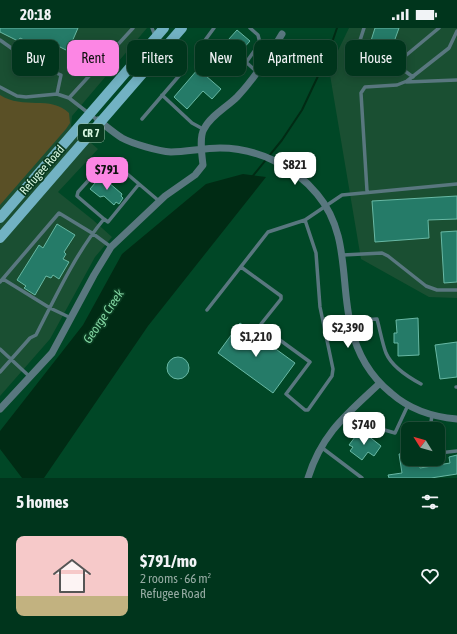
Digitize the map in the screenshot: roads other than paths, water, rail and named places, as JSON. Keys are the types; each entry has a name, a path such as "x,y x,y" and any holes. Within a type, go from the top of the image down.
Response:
{"main road":[{"name":"Refugee Road","path":"0,238 95,118 154,33 164,28"},
{"name":"Refugee Road","path":"0,218 182,28"}],"street":[{"path":"277,40 282,31"},
{"path":"0,409 29,376 52,353 94,274 111,247 159,201 195,175 203,165 201,150 203,129 216,115 238,96 254,76"},
{"path":"95,118 123,138 148,147 170,152 219,148 242,150 272,159 296,174 317,194 330,214 343,255 353,337 360,354 373,374 394,396 408,404 432,415 457,419"},
{"path":"308,478 313,460 320,447 341,420 380,383"}],"lane":[{"path":"69,98 132,28"},
{"path":"214,28 203,43 205,48 234,74 240,71 247,63 260,42 258,35 250,28"},
{"path":"360,40 364,28"},
{"path":"406,55 439,28"},
{"path":"367,191 361,93 365,87 396,86 413,77 448,48 456,29"},
{"path":"0,40 31,62 61,75 57,94"},
{"path":"247,63 254,69"},
{"path":"406,72 413,77"},
{"path":"142,119 179,76"},
{"path":"405,82 457,80"},
{"path":"0,88 17,96 26,97 57,94 69,98 95,118"},
{"path":"162,95 192,123 203,129"},
{"path":"138,184 108,222 77,196 78,192 105,162 112,161 159,201"},
{"path":"207,310 268,232 305,220 342,195 367,191 457,184"},
{"path":"71,318 1,281 59,213 92,233 111,247"},
{"path":"0,372 30,338 36,335 74,262 92,233 104,219"},
{"path":"241,267 281,296 281,299 261,324 262,327 310,362 286,394 308,410 332,376 333,368 320,307 316,253 305,220"},
{"path":"343,255 382,253 388,256 426,286 437,290 457,290"},
{"path":"350,321 377,319 386,353 407,377 421,384"},
{"path":"0,349 29,376"},
{"path":"374,423 382,429 395,433 408,404"},
{"path":"431,422 432,415"},
{"path":"320,447 362,478"},
{"path":"445,452 457,451"}],"water":[{"path":"243,174 266,177 148,326 44,478 22,478 0,449 0,431 83,325 122,254 206,184"}],"waterway":[{"name":"George Creek","path":"252,177 282,140 302,110 327,57 337,28"}]}
